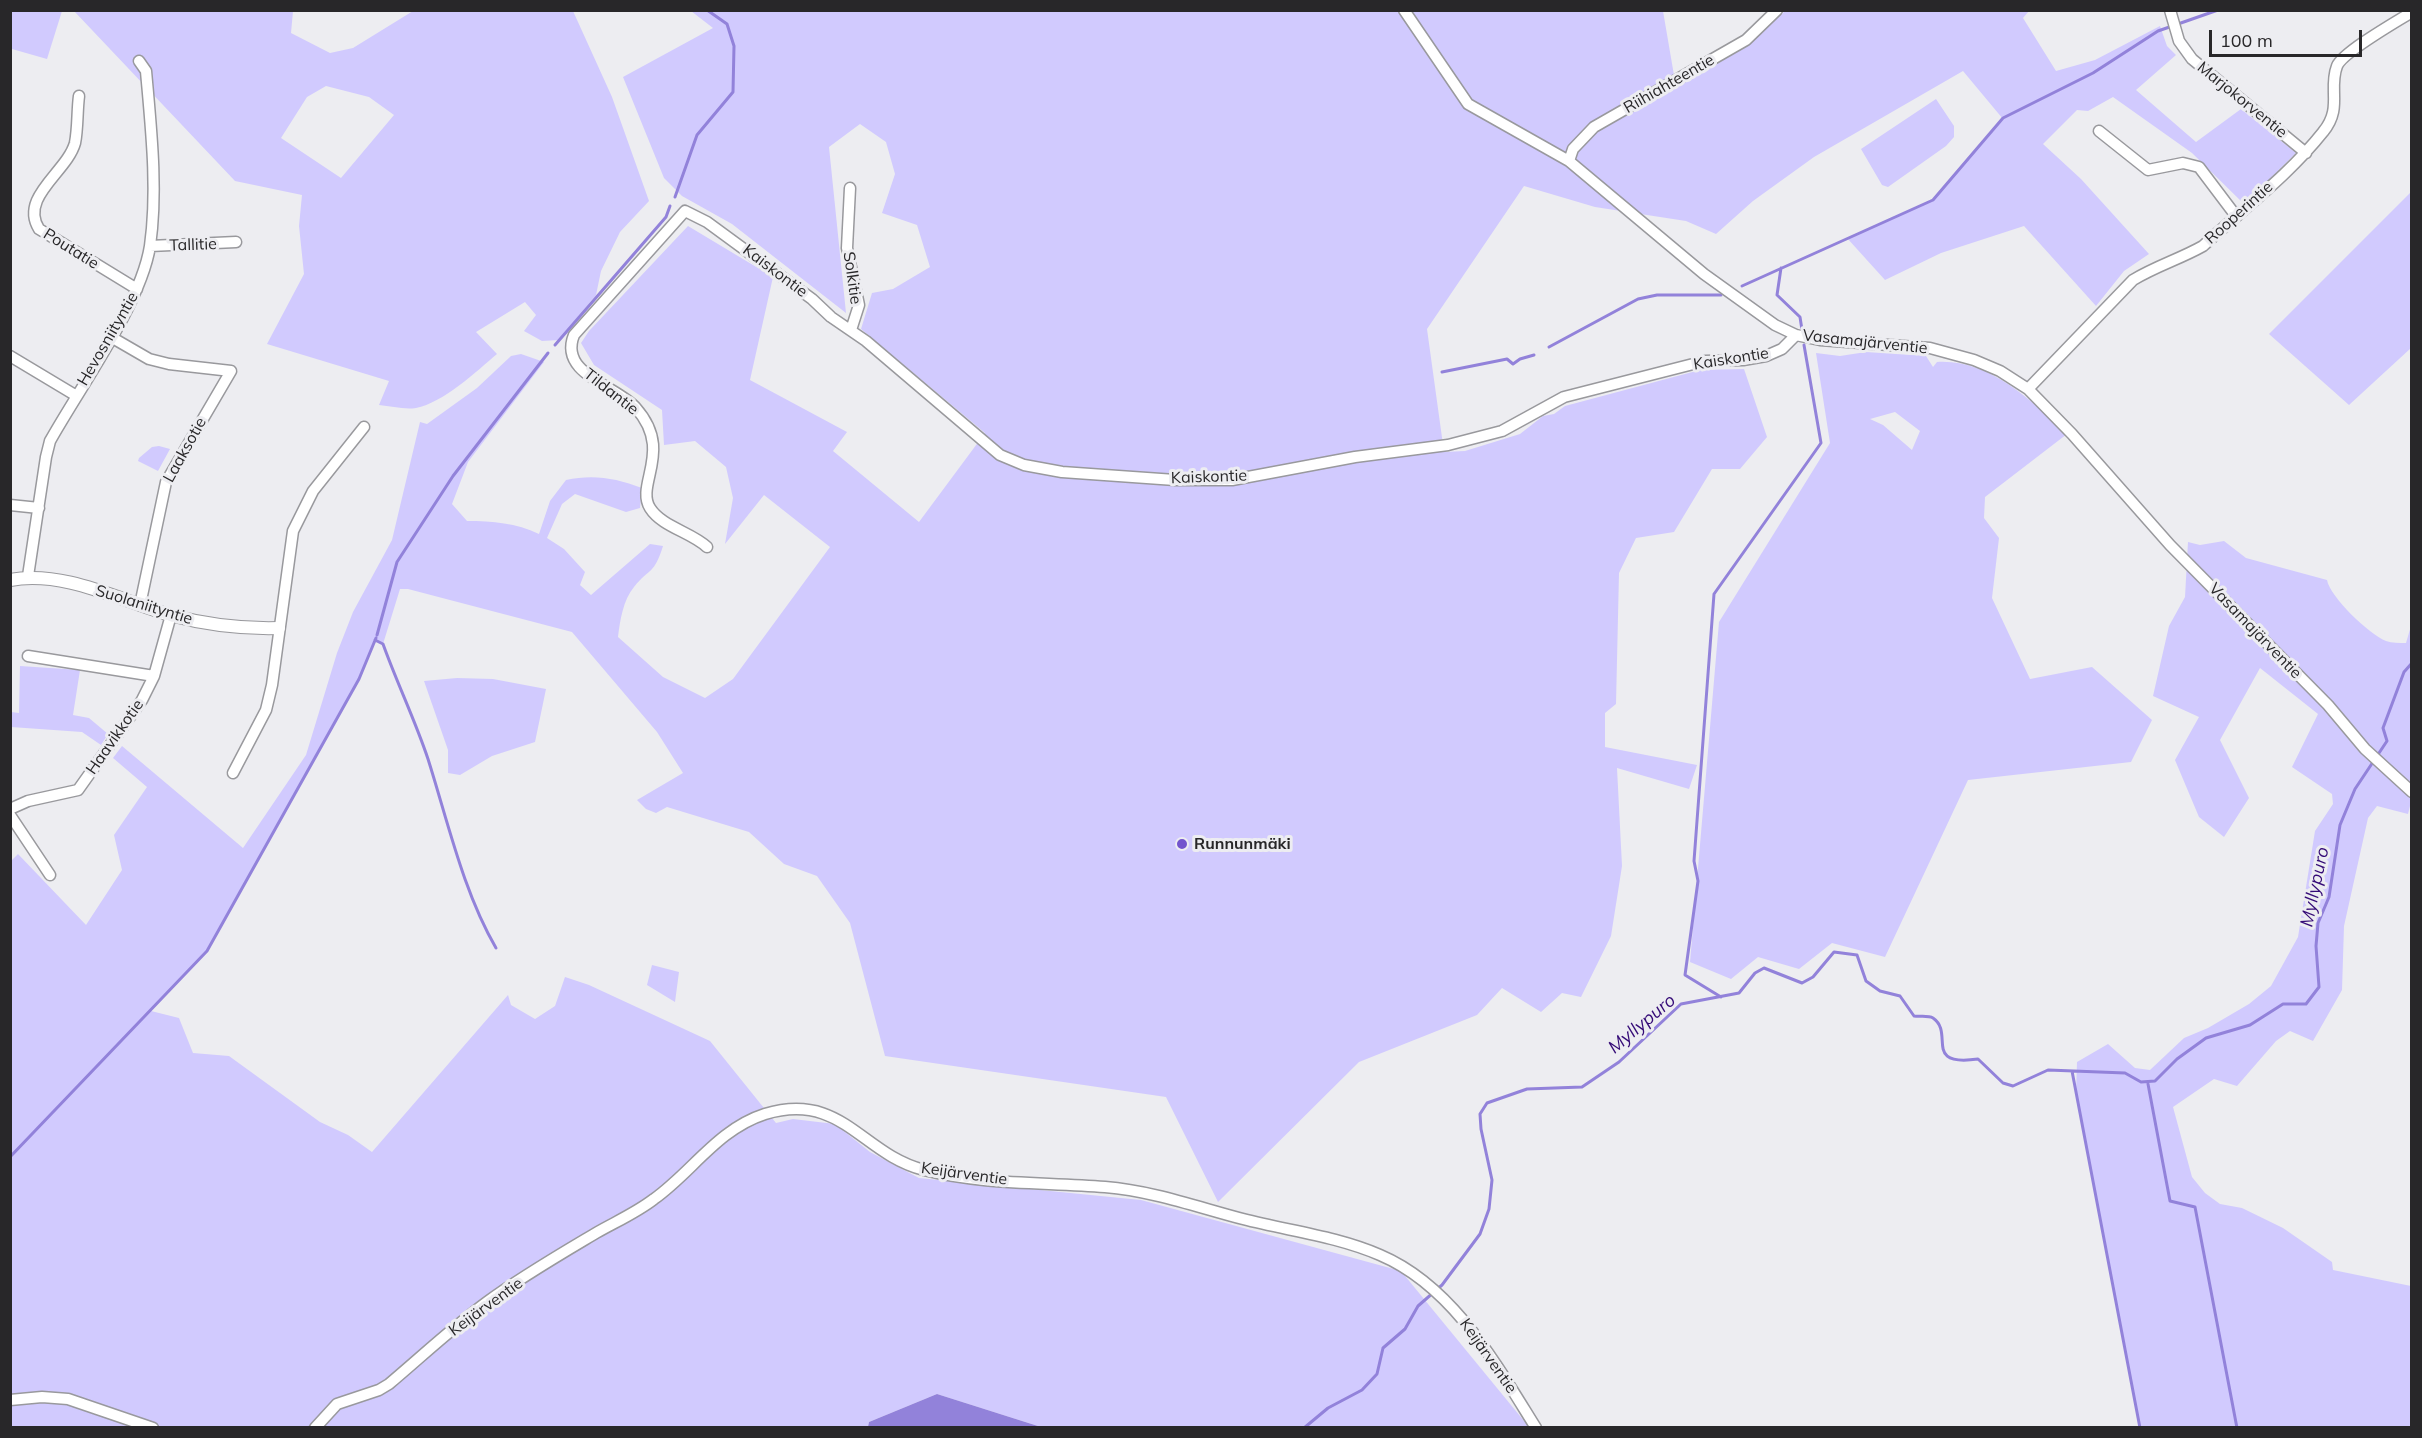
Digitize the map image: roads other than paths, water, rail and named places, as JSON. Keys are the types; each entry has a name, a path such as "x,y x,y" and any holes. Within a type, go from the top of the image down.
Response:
{"street":[{"name":"Vasamajärventie","path":"1404,10 1468,104 1569,161 1704,274 1775,326 1796,335 1842,342 1930,348 1974,360 2000,371 2028,389 2072,434 2170,545 2328,705 2365,749 2412,792"},
{"name":"Riihiahteentie","path":"1569,161 1573,148 1594,127 1746,40 1777,10"},
{"name":"Rooperintie","path":"2028,389 2133,280 2154,267 2186,256 2203,246 2306,153 2325,131 2335,112 2337,66 2347,56 2412,12"},
{"name":"Marjokorventie","path":"2173,21 2179,41 2192,59 2306,153"},
{"name":"Hevosniityntie","path":"28,576 45,457 50,441 75,395 111,338 136,289 150,246 153,165 146,71 139,60"},
{"name":"Poutatie","path":"79,96 74,145 34,204 33,220 39,229 136,289"},
{"path":"2099,131 2148,170 2170,168 2183,163 2199,168 2236,216"},
{"name":"Solkitie","path":"850,188 847,248 859,304 851,330"},
{"name":"Kaiskontie","path":"685,211 707,222 760,258 851,330 1000,455 1011,461 1062,472 1232,480 1355,458 1448,445 1502,431 1564,397 1705,361 1743,360 1766,356 1782,349 1796,335"},
{"name":"Tildantie","path":"685,211 574,335 571,347 572,356 580,369 635,406 645,419 655,449 647,495 650,507 663,520 694,537 707,548"},
{"name":"Tallitie","path":"150,246 236,242"},
{"name":"Laaksotie","path":"111,338 149,359 169,364 231,371 166,482 140,605"},
{"path":"10,356 75,395"},
{"path":"233,773 266,710 276,662 293,531 313,491 364,428"},
{"path":"10,505 39,508"},
{"name":"Suolaniityntie","path":"10,580 28,576 75,584 171,615 232,628 279,628"},
{"name":"Haavikkotie","path":"10,809 28,801 78,790 119,735 154,676 171,615"},
{"path":"28,656 154,676"},
{"path":"10,815 50,875"},
{"name":"Keijärventie","path":"315,1428 337,1404 379,1390 389,1384 488,1301 650,1202 679,1181 704,1152 723,1137 750,1121 778,1111 802,1109 826,1114 843,1121 900,1162 920,1169 963,1177 1149,1192 1361,1248 1394,1262 1414,1275 1446,1302 1471,1328 1491,1355 1536,1428"},
{"path":"10,1400 42,1397 68,1399 153,1428"}],"waterway":[{"path":"675,197 697,135 733,92 734,46 727,24 707,10"},
{"path":"1742,286 1933,200 2003,118 2093,73 2158,31 2218,10"},
{"path":"555,345 666,217 670,206"},
{"path":"1781,268 1777,295 1800,317 1802,330"},
{"path":"1549,347 1638,299 1657,295 1721,295"},
{"path":"1721,997 1685,975 1698,881 1694,861 1714,594 1821,443 1804,345"},
{"path":"377,635 397,562 453,476 548,353"},
{"path":"1442,372 1507,359 1513,364 1520,359 1534,355"},
{"path":"10,1157 207,951 359,679 376,638"},
{"path":"375,640 383,644 417,730 465,880 496,948"},
{"name":"Myllypuro","path":"1304,1428 1328,1408 1362,1390 1377,1374 1383,1348 1405,1329 1418,1306 1442,1285 1480,1234 1489,1209 1492,1180 1480,1114 1487,1103 1527,1089 1582,1087 1619,1062 1681,1004 1739,993 1755,973 1764,968 1802,983 1813,977 1834,952 1857,955 1866,981 1880,991 1900,996 1914,1016 1931,1017 1939,1024 1943,1047 1950,1058 1978,1059 2003,1083 2013,1086 2048,1070 2125,1073 2141,1082 2155,1081 2177,1059 2206,1038 2250,1025 2283,1004 2306,1004 2319,987 2316,946 2318,923 2329,897 2340,825 2355,789 2387,741 2383,728 2404,672 2412,663"},
{"path":"2072,1071 2140,1428"},
{"path":"2148,1084 2170,1201 2195,1207 2237,1428"}],"place":[{"name":"Runnunmäki","path":"1182,844"}]}
